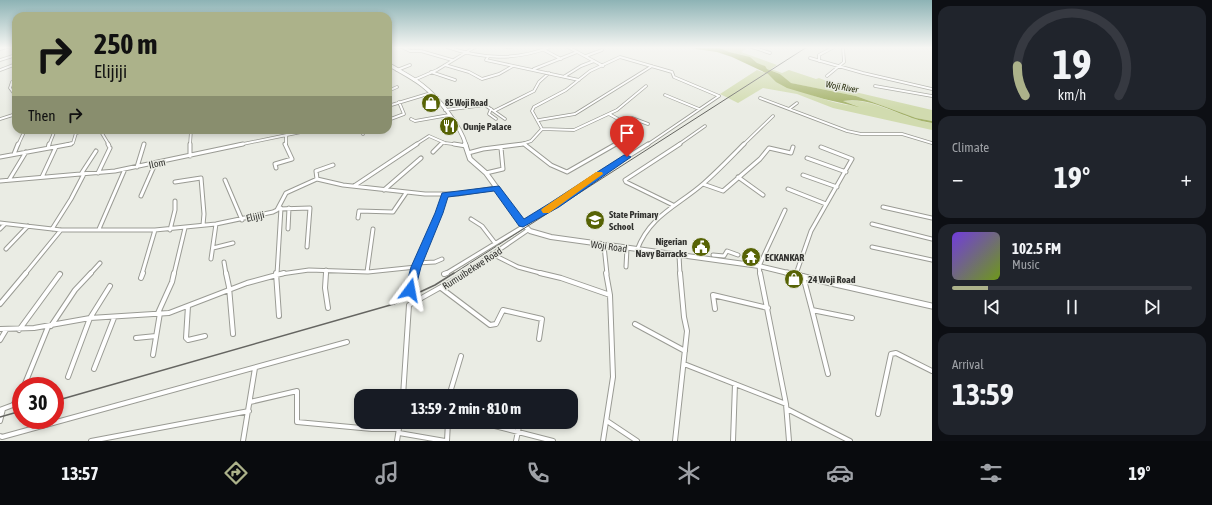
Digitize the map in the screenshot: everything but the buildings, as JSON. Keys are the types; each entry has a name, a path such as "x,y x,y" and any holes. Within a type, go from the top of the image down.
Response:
{"main road":[{"path":"393,68 414,80 431,93 462,133 470,159 486,173 525,227"},
{"name":"Woji Road","path":"525,227 551,238 759,266 932,306"}],"street":[{"path":"397,70 403,68"},
{"path":"414,80 439,68"},
{"path":"453,68 469,72 482,79 499,74 510,68"},
{"path":"524,68 579,80"},
{"path":"534,69 538,68"},
{"path":"565,76 578,68"},
{"path":"542,129 539,120 532,111 534,106 563,92 588,72 599,68"},
{"path":"539,120 575,114 649,68"},
{"path":"444,274 466,262 494,243 525,227 592,179 655,140 718,95 674,77 672,72 657,68"},
{"path":"827,76 838,68"},
{"path":"841,68 932,89"},
{"path":"430,72 455,80"},
{"path":"494,112 534,91 549,73"},
{"path":"12,82 10,89 12,91"},
{"path":"392,89 397,86"},
{"path":"542,129 574,130 618,109 646,86"},
{"path":"875,86 932,96"},
{"path":"392,105 431,93"},
{"path":"665,95 699,109"},
{"path":"760,98 852,132 861,134 899,134 932,143"},
{"path":"392,118 404,114 399,102"},
{"path":"789,109 796,103"},
{"path":"445,110 484,104 505,119"},
{"path":"491,109 489,114 496,119"},
{"path":"524,144 562,171 567,172 640,131 609,114"},
{"path":"0,119 12,115"},
{"path":"411,119 415,121 449,115"},
{"path":"637,250 642,237 673,205 703,184 773,116"},
{"path":"624,122 632,118 648,124"},
{"path":"673,205 645,192 626,182 625,180 705,126"},
{"path":"468,154 484,149 516,147 535,137 542,129"},
{"path":"14,154 23,134"},
{"path":"48,148 53,134"},
{"path":"0,157 73,143 76,134"},
{"path":"98,173 109,147 102,134"},
{"path":"190,156 191,134"},
{"name":"Ilom","path":"0,181 125,170 294,134"},
{"path":"276,168 274,164 292,159 284,144 286,136"},
{"path":"354,186 429,136 443,142 466,146"},
{"path":"433,152 443,142"},
{"path":"137,167 144,144"},
{"path":"42,177 56,147"},
{"path":"703,184 723,191 769,148 790,153 792,152 793,147"},
{"path":"796,274 811,232 846,172 852,158 821,147"},
{"path":"486,173 503,169 501,148"},
{"path":"52,229 71,199 82,174 96,151"},
{"path":"9,180 26,152"},
{"path":"384,190 421,158"},
{"path":"807,158 846,172"},
{"path":"141,196 155,164"},
{"path":"317,180 316,171 333,165"},
{"path":"99,229 125,170"},
{"path":"803,175 837,187"},
{"path":"738,177 763,195"},
{"path":"175,182 202,178 204,214 203,225"},
{"path":"225,180 242,220"},
{"name":"Elijiji","path":"0,223 61,230 170,230 216,224 242,220 270,213 279,208 286,193 306,183 317,180 406,193 445,195 496,188"},
{"path":"788,189 826,204"},
{"path":"358,218 359,211 392,212 406,193"},
{"path":"410,290 416,265 439,213 445,195"},
{"path":"170,230 175,210 175,201"},
{"path":"883,207 932,218"},
{"path":"279,316 276,274 279,208 310,208 307,247"},
{"path":"288,229 290,208"},
{"path":"785,210 759,266 787,406 789,441"},
{"path":"471,219 482,226 494,243"},
{"path":"0,229 5,224"},
{"path":"211,259 216,224"},
{"path":"872,224 932,239"},
{"path":"6,249 28,226"},
{"name":"Rumuibekwe Road","path":"403,389 409,307 441,288 492,254 525,227"},
{"path":"153,355 159,313 172,282 185,228"},
{"path":"366,272 373,229"},
{"path":"0,304 61,230"},
{"path":"140,278 155,230"},
{"path":"213,248 233,243"},
{"path":"603,441 613,377 610,295 604,246"},
{"path":"872,247 932,260"},
{"path":"626,267 627,248"},
{"path":"713,255 724,256 728,251 738,255"},
{"path":"492,254 518,267 561,278 610,295"},
{"path":"674,441 680,406 687,331 684,317 679,255"},
{"path":"0,329 19,330 90,318 114,318 169,313 276,274 294,271 326,270 366,272 435,262 442,259"},
{"path":"224,262 225,276 229,290 228,297 232,334"},
{"path":"28,377 49,326 75,290 100,263"},
{"path":"326,270 328,308"},
{"path":"19,330 60,274"},
{"path":"803,276 828,374"},
{"path":"68,377 90,318 110,286"},
{"path":"441,288 490,325 496,324 504,310 540,318 542,322 539,339"},
{"path":"715,309 712,295 768,308"},
{"path":"188,306 186,338 188,340 204,336"},
{"path":"812,310 852,318"},
{"path":"94,369 114,318"},
{"path":"635,324 685,351"},
{"path":"0,340 6,330"},
{"path":"136,338 156,336"},
{"path":"0,436 2,437 40,428 176,388 255,368 347,342"},
{"path":"878,414 891,354 896,353 932,371"},
{"path":"451,389 461,356"},
{"path":"684,364 787,406 850,441"},
{"path":"243,441 255,368"},
{"path":"733,441 735,384"},
{"path":"250,402 297,391 297,422 399,431 446,441 447,429"},
{"path":"0,421 2,409 12,407"},
{"path":"91,441 249,411"},
{"path":"607,421 637,441"},
{"path":"506,429 553,441"},
{"path":"516,441 519,429"},
{"path":"397,441 399,431"}],"shaded area":[{"path":"754,68 766,68 780,74 791,83 856,96 916,118 932,121 932,123 921,121 866,102 854,100 843,101 859,107 787,88 776,82 768,74"},
{"path":"764,68 773,68 771,69 782,73 789,70 816,79 819,78 855,92 932,110 932,121 916,118 856,96 790,83 780,74"},
{"path":"757,70 804,92 825,99 846,105 857,106 843,101 866,102 921,121 932,123 932,130 833,108 797,94 763,88 738,103 720,94"}],"railway":[{"path":"453,274 775,68"},
{"path":"64,398 394,304 435,285 454,273"},
{"path":"0,417 12,414"}],"slow traffic":[{"path":"546,210 566,198 599,174"}],"place":[{"name":"85 Woji Road","path":"431,103"},
{"name":"Ounje Palace","path":"449,126"},
{"name":"State Primary School","path":"595,220"},
{"name":"Nigerian Navy Barracks","path":"701,247"},
{"name":"ECKANKAR","path":"751,257"},
{"name":"24 Woji Road","path":"794,279"}],"route":[{"path":"410,290 416,267 445,195 496,188 523,224 556,205 592,179 627,157"}],"water label":[{"name":"Woji River","path":"842,87"}]}
